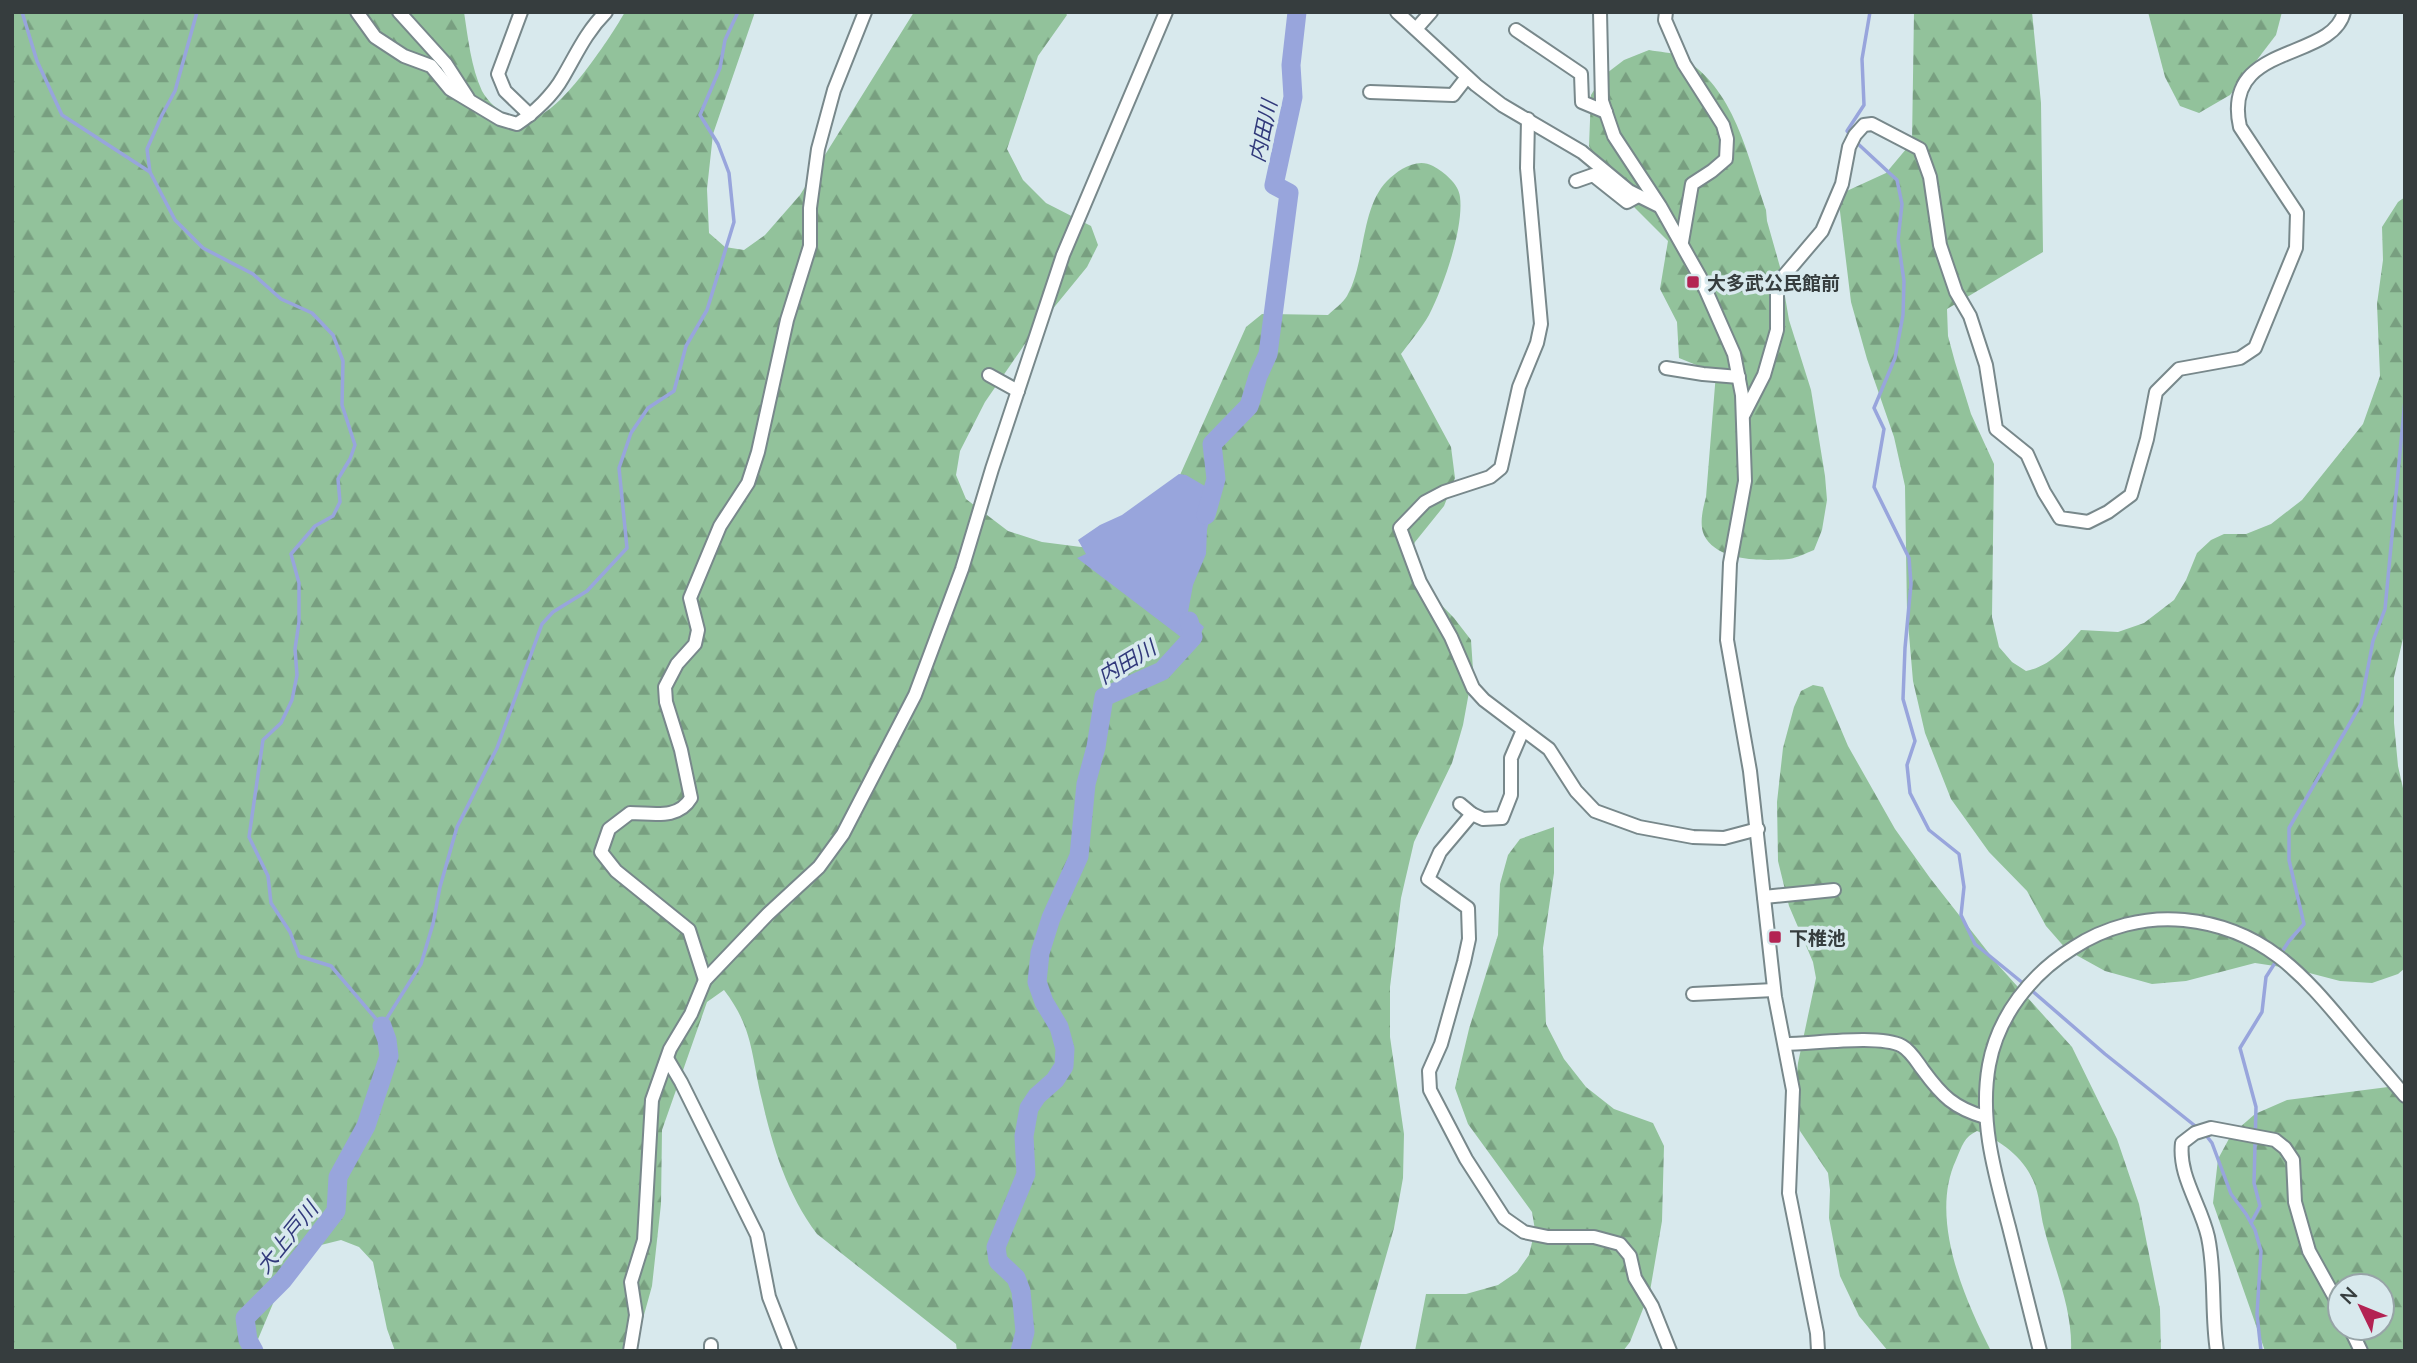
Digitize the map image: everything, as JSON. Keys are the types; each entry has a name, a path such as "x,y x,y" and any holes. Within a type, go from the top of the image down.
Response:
{"street":[{"path":"358,12 375,37 404,56 432,66 450,89 500,119 517,124 530,115 562,79 579,44 606,12"},
{"path":"399,12 446,64 470,101"},
{"path":"521,12 498,74 505,91 530,115"},
{"path":"705,980 689,930 617,871 601,852 609,830 630,813 670,814 685,808 691,797 690,782 666,702 665,687 677,664 695,644 698,630 690,598 720,526 748,483 758,452 787,320 810,246 810,208 818,149 834,90 865,12"},
{"path":"630,1351 636,1315 631,1282 644,1240 652,1100 670,1049 691,1014 705,980 768,914 819,867 843,834 915,695 946,614 1063,255 1166,12"},
{"path":"1397,12 1420,19 1467,77 1502,105 1582,152 1629,191 1660,206"},
{"path":"1600,12 1602,101 1614,136 1682,242 1730,344 1738,377 1744,414 1745,481 1730,563 1727,640 1758,830 1774,990 1793,1090 1789,1193 1818,1351"},
{"path":"1666,12 1665,20 1684,64 1723,125 1727,139 1726,159 1712,172 1692,184 1682,242"},
{"path":"1744,414 1764,375 1777,330 1777,284 1822,231 1842,184 1853,141 1864,125 1872,124 1920,149 1930,177 1940,245 1956,292 1970,316 1986,365 1996,429 2027,454 2060,519 2088,522 2108,512 2131,495 2147,439 2156,392 2179,369 2239,358 2255,348 2296,248 2297,213 2240,127 2236,112 2237,96 2244,82 2257,70 2327,34 2342,19 2344,12"},
{"path":"1516,30 1581,74 1582,102 1606,112"},
{"path":"1370,92 1453,95 1467,77"},
{"path":"1528,119 1527,168 1541,324 1537,342 1519,387 1501,468 1490,477 1444,492 1425,502 1400,528 1420,582 1451,637 1474,688 1484,700 1549,749 1576,791 1595,811 1639,827 1693,837 1724,838 1758,830"},
{"path":"1576,181 1593,175 1627,202 1637,195"},
{"path":"1666,368 1738,377"},
{"path":"989,375 1018,391"},
{"path":"1460,804 1483,819 1502,818 1511,795 1511,758 1523,730"},
{"path":"1472,814 1440,852 1428,879 1468,908 1469,939 1454,1003 1429,1071 1430,1090 1466,1159 1504,1218 1524,1232 1548,1237 1594,1237 1620,1244 1630,1256 1635,1278 1652,1306 1670,1351"},
{"path":"1765,897 1834,890"},
{"path":"2040,1351 1993,1168 1985,1117 1989,1066 2007,1015 2029,984 2057,958 2089,937 2122,925 2158,919 2205,922 2237,931 2269,948 2315,988 2404,1096"},
{"path":"1693,994 1774,990"},
{"path":"1785,1044 1885,1040 1909,1051 1940,1092 1963,1110 1985,1117"},
{"path":"668,1060 757,1235 769,1297 790,1351"},
{"path":"2217,1351 2213,1325 2215,1293 2208,1236 2183,1168 2181,1155 2182,1143 2195,1133 2209,1129 2256,1136 2275,1140 2285,1148 2293,1160 2295,1202 2309,1251 2326,1282"}],"green space":[{"path":"12,12 464,12 473,62 482,91 499,110 515,117 532,118 563,98 599,53 625,12 755,12 713,134 707,189 709,233 725,247 744,250 765,235 800,195 914,12 1065,12 1067,15 1038,56 1007,149 1023,180 1046,203 1091,226 1098,245 1087,267 1029,338 985,402 960,451 956,475 966,499 1008,531 1042,542 1081,547 1110,544 1180,475 1246,327 1262,314 1328,315 1345,299 1353,282 1372,206 1387,181 1402,169 1421,163 1433,166 1450,179 1460,197 1456,241 1429,315 1401,354 1451,447 1455,478 1444,506 1415,542 1408,559 1427,590 1471,640 1473,670 1463,725 1452,763 1414,842 1401,898 1390,987 1390,1037 1404,1134 1403,1178 1394,1228 1359,1351 957,1351 956,1344 817,1234 806,1219 789,1187 776,1153 746,1030 724,990 707,1002 662,1130 661,1204 652,1286 634,1351 395,1351 387,1329 373,1262 359,1247 341,1240 321,1245 295,1266 277,1294 253,1351 12,1351"},
{"path":"1914,12 2032,12 2041,103 2043,252 1947,309 1948,336 1955,362 1971,414 1994,464 1992,617 1999,647 2012,662 2026,671 2050,661 2081,630 2118,632 2144,623 2174,600 2197,553 2211,540 2224,534 2246,534 2271,524 2302,500 2363,424 2380,376 2377,304 2383,260 2382,227 2398,202 2405,197 2405,630 2394,677 2394,723 2398,766 2405,797 2405,968 2398,974 2372,983 2340,981 2294,969 2255,963 2186,981 2152,984 2105,971 2067,950 2046,926 2027,891 1989,852 1951,799 1925,733 1913,681 1907,611 1905,486 1894,437 1851,302 1838,195 1886,173 1912,142"},
{"path":"2148,12 2282,12 2276,35 2230,95 2199,113 2180,106 2165,77"},
{"path":"1649,50 1681,57 1699,70 1714,86 1737,124 1766,210 1789,320 1811,390 1827,500 1822,530 1814,550 1795,558 1755,559 1730,555 1710,544 1704,535 1702,516 1706,497 1716,373 1679,358 1677,322 1660,289 1668,241 1604,177 1589,146 1591,95 1603,76 1624,60"},
{"path":"1813,685 1823,687 1848,746 1895,829 1930,878 1999,966 2072,1047 2117,1139 2139,1204 2160,1309 2161,1351 2071,1351 2066,1304 2033,1180 2010,1150 1977,1131 1966,1139 1956,1160 1946,1207 1948,1232 1961,1283 1991,1351 1888,1351 1859,1316 1840,1276 1829,1218 1828,1173 1800,1131 1794,1103 1798,1063 1816,978 1813,962 1789,906 1778,861 1777,802 1783,748 1794,707 1801,691"},
{"path":"1554,827 1554,873 1543,948 1546,1024 1564,1059 1586,1087 1614,1109 1653,1123 1664,1146 1662,1221 1650,1291 1630,1342 1623,1351 1415,1351 1426,1294 1466,1294 1498,1285 1517,1272 1529,1255 1535,1230 1532,1212 1468,1124 1455,1088 1469,1029 1498,935 1500,884 1508,855 1520,839"},
{"path":"2388,1087 2405,1090 2405,1351 2265,1351 2213,1203 2218,1159 2231,1135 2255,1114 2287,1100"}],"water":[{"path":"1179,474 1186,475 1215,492 1207,530 1206,554 1193,585 1188,612 1204,627 1194,647 1077,558 1086,554 1078,540 1100,525 1122,515"}],"waterway":[{"path":"22,12 37,61 62,115 150,172"},
{"path":"197,12 175,91 147,149 150,172 175,220 203,248 253,274 281,299 312,313 333,335 343,361 342,405 355,445 338,479 340,502 333,516 315,526 291,554 299,583 299,622 295,649 297,675 292,700 281,723 263,740 249,837 268,876 271,903 290,932 299,956 331,966 382,1026 421,964 457,827 497,748 542,624 553,612 587,591 627,548 619,468 631,433 648,408 674,391 686,346 707,310 734,222 729,173 718,144 700,115 720,68 725,40 738,12"},
{"name":"内田川","path":"1206,515 1216,479 1212,444 1249,406 1268,354 1289,193 1274,185 1293,97 1291,65 1297,12"},
{"path":"1851,136 1847,131 1864,105 1862,59 1870,12"},
{"path":"1856,142 1897,180 1902,204 1898,240 1904,281 1903,315 1895,358 1874,408 1884,429 1874,487 1909,558 1911,584 1903,699 1915,741 1907,765 1910,793 1929,830 1959,854 1964,887 1961,915 1975,944 2024,984"},
{"path":"2251,1223 2260,1206 2254,1183 2256,1107 2240,1048 2262,1012 2266,977 2289,941 2304,924 2289,860 2289,828 2361,704 2373,641 2385,609 2405,400"},
{"name":"内田川","path":"1020,1351 1025,1332 1021,1291 1016,1278 998,1261 996,1247 1026,1174 1024,1136 1029,1108 1064,1066 1065,1049 1059,1027 1044,1002 1037,982 1040,953 1051,918 1079,856 1086,784 1096,747 1104,697 1162,671 1193,637 1189,621"},
{"path":"2030,989 2105,1054 2199,1129"},
{"name":"大上戸川","path":"254,1351 248,1340 245,1318 283,1280 336,1211 338,1177 366,1126 389,1056 382,1026"},
{"path":"2205,1134 2212,1143 2231,1194 2255,1230 2261,1251 2257,1314 2261,1351"}],"place":[{"name":"大多武公民館前","path":"1693,282"},
{"name":"下椎池","path":"1775,937"}]}
